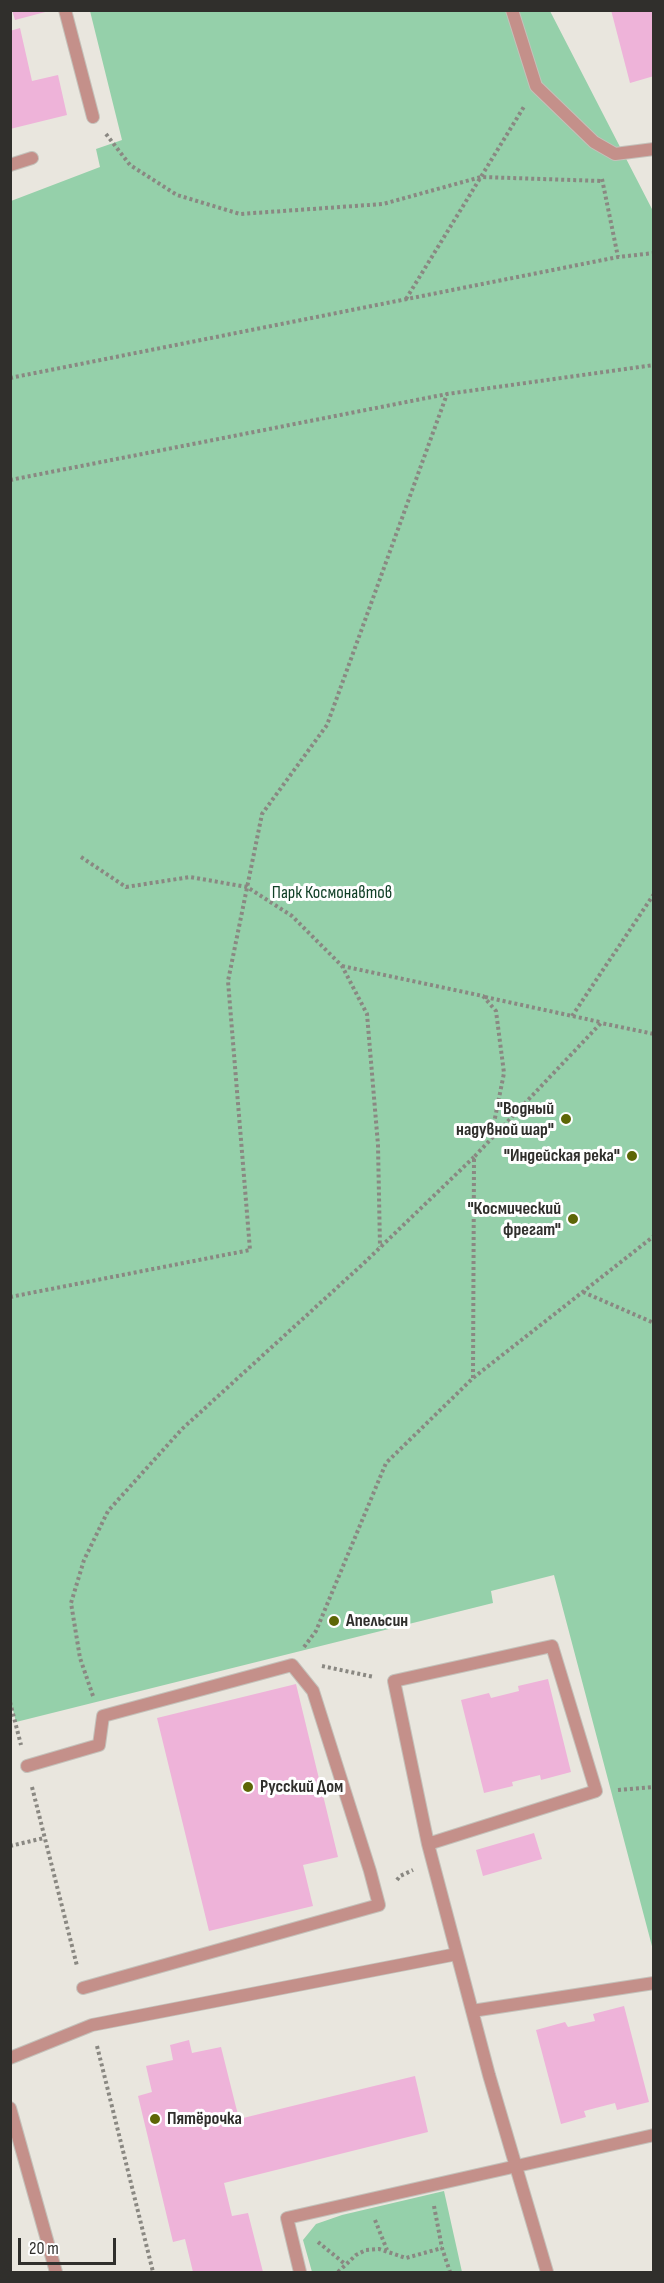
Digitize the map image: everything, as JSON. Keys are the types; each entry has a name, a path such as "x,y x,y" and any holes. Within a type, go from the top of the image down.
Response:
{"lane":[{"path":"65,10 93,117"},
{"path":"512,10 536,86 594,142 615,154 654,149"},
{"path":"10,165 32,158"},
{"path":"428,1844 596,1791 552,1646 394,1681 428,1844 472,2012 547,2272"},
{"path":"27,1766 99,1745 103,1716 292,1665 313,1691 379,1905 83,1988"},
{"path":"10,2058 92,2025 457,1954"},
{"path":"472,2012 654,1983"},
{"path":"10,2108 56,2272"},
{"path":"300,2272 287,2218 654,2135"}],"path":[{"path":"406,300 536,86"},
{"path":"93,117 130,165 177,195 240,214 383,204 481,177 602,181"},
{"path":"594,142 618,257"},
{"path":"10,378 618,257 654,252"},
{"path":"10,480 447,394 654,364"},
{"path":"10,1297 250,1250 228,981 262,814 327,725 447,394"},
{"path":"81,857 126,887 190,878 247,887 292,916 342,966 367,1014 378,1145 380,1248"},
{"path":"572,1016 654,894"},
{"path":"342,966 654,1034"},
{"path":"483,996 496,1011 504,1073 491,1139"},
{"path":"103,1716 93,1697 80,1658 71,1603 84,1560 108,1511 182,1429 380,1248 474,1157 601,1023"},
{"path":"474,1157 474,1378"},
{"path":"292,1665 316,1631 386,1463 474,1378 654,1236"},
{"path":"583,1292 654,1323"},
{"path":"292,1665 321,1666 394,1681"},
{"path":"596,1791 654,1787"},
{"path":"10,1846 44,1838"},
{"path":"379,1905 400,1876 433,1862"},
{"path":"429,2186 442,2248 450,2272"},
{"path":"367,2200 387,2251"},
{"path":"338,2272 356,2255 366,2250 379,2249 406,2258 442,2248"}],"green space":[{"name":"Парк Космонавтов","path":"90,11 550,11 653,211 653,1950 554,1575 491,1591 493,1603 16,1722 11,1702 11,201 100,167 96,149 122,140"},
{"path":"444,2191 462,2272 312,2272 303,2240 316,2224 342,2215"}],"building":[{"path":"12,10 48,10 49,11 15,20"},
{"path":"611,10 654,10 654,76 630,83"},
{"path":"20,28 32,81 58,75 67,115 10,129 10,31"},
{"path":"548,1679 571,1772 541,1780 540,1775 512,1782 513,1786 484,1793 461,1700 489,1693 491,1698 519,1691 518,1686"},
{"name":"Русский Дом","path":"296,1684 338,1857 303,1865 313,1906 209,1931 157,1718"},
{"path":"534,1833 542,1859 483,1876 476,1850"},
{"path":"624,2006 649,2102 617,2110 615,2103 584,2111 586,2117 561,2124 536,2030 565,2022 568,2027 595,2021 593,2014"},
{"path":"189,2040 192,2053 221,2047 239,2119 415,2076 428,2132 224,2183 232,2216 248,2213 263,2272 193,2272 185,2239 173,2242 138,2096 152,2092 146,2066 173,2060 170,2045"}],"place":[{"name":"\"Водный надувной шар\"","path":"566,1119"},
{"name":"\"Индейская река\"","path":"632,1156"},
{"name":"\"Космический фрегат\"","path":"573,1219"},
{"name":"Апельсин","path":"334,1621"},
{"name":"Русский Дом","path":"248,1787"},
{"name":"Пятёрочка","path":"155,2119"}]}
